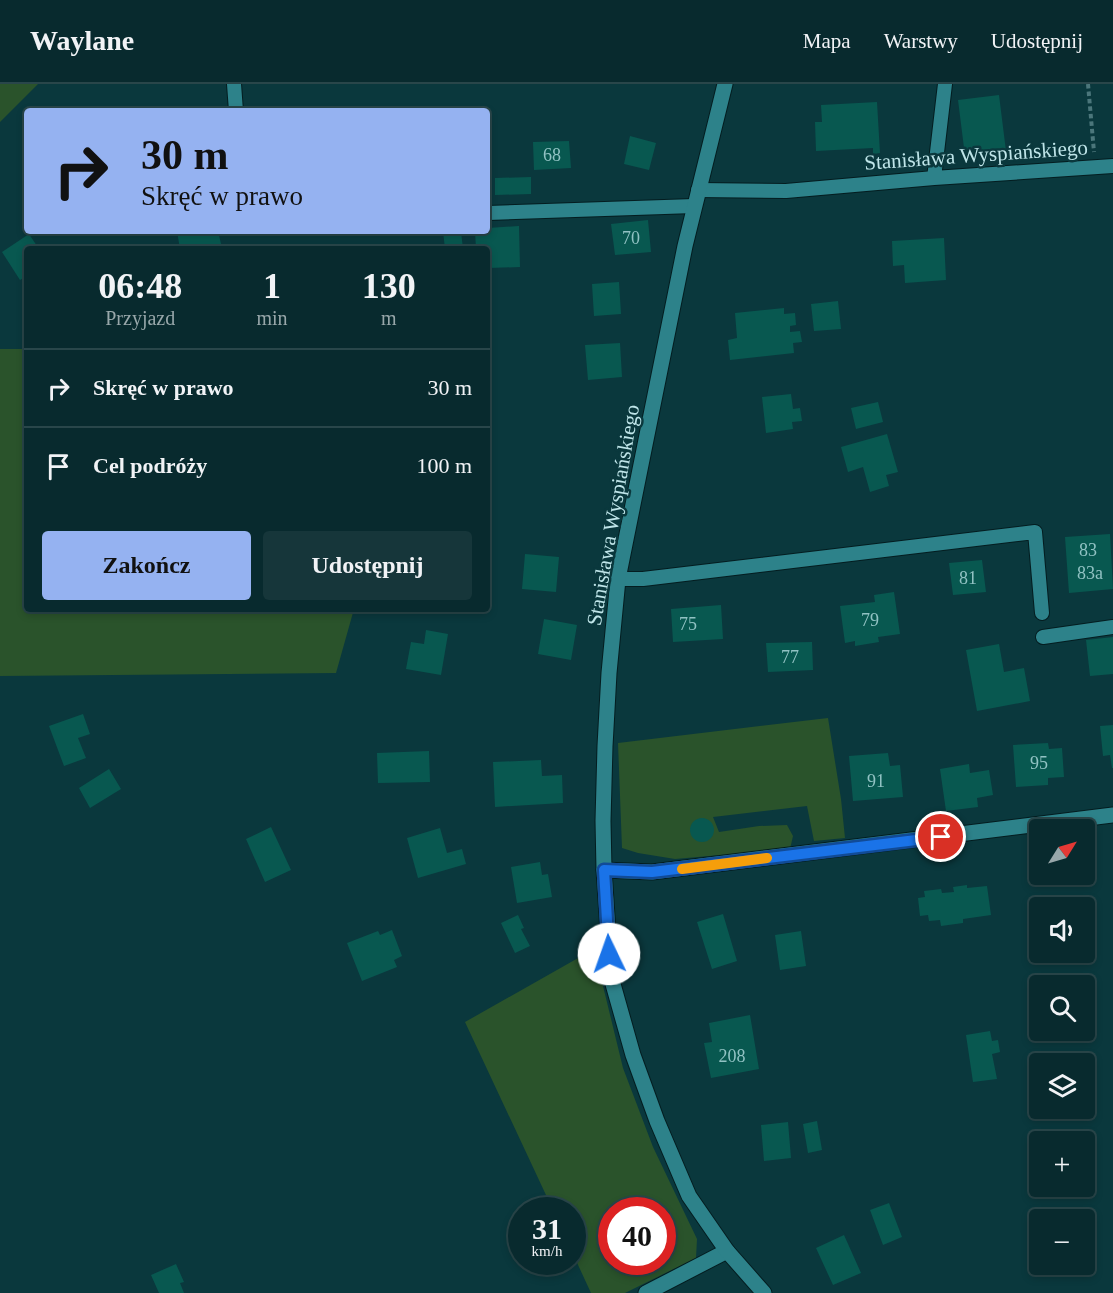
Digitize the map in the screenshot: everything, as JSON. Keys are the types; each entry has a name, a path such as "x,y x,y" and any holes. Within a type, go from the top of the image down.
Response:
{"street":[{"name":"Stanisława Wyspiańskiego","path":"725,84 694,206 618,579 605,736 604,870 610,977 633,1055 657,1121 689,1196 727,1251 765,1293"},
{"path":"604,870 652,872 1113,816"},
{"path":"646,1293 727,1251"}],"lane":[{"path":"234,84 236,108"},
{"path":"934,178 945,84"},
{"name":"Stanisława Wyspiańskiego","path":"698,190 786,191 1113,166"},
{"path":"490,213 694,206"},
{"path":"618,579 643,579 1035,532 1042,613"},
{"path":"1043,638 1113,627"}],"path":[{"path":"1088,84 1095,167"}],"green space":[{"path":"0,84 38,84 0,122"},
{"path":"0,349 24,349 24,612 353,612 336,673 0,676"},
{"path":"828,718 845,838 814,841 807,806 713,817 719,832 759,826 787,825 793,836 790,849 675,859 622,848 618,743"},
{"path":"594,949 623,1068 653,1147 697,1239 696,1258 676,1268 676,1197 598,1197 598,1275 662,1275 625,1293 591,1293 583,1275 586,1275 586,1197 547,1197 465,1022"}],"building":[{"path":"999,95 1006,151 965,156 958,100"},
{"path":"877,102 880,153 873,154 873,148 816,151 815,122 822,122 821,105"},
{"path":"630,136 656,143 649,170 624,164"},
{"path":"569,141 571,168 534,170 533,142"},
{"path":"531,177 531,194 495,195 495,178"},
{"path":"648,220 651,252 615,255 611,224"},
{"path":"519,226 520,267 490,268 490,246 476,246 475,234 490,234 490,228"},
{"path":"29,234 37,246 24,246 24,278 20,280 2,252"},
{"path":"178,234 219,234 221,244 211,246 180,246"},
{"path":"443,234 461,234 463,246 445,246"},
{"path":"944,238 946,280 905,283 904,265 893,266 892,241"},
{"path":"619,282 621,314 594,316 592,284"},
{"path":"838,301 841,329 814,331 811,304"},
{"path":"784,308 784,314 795,313 796,325 790,326 790,332 800,331 802,342 793,343 794,353 730,360 728,340 737,338 735,313"},
{"path":"620,343 622,377 588,380 585,345"},
{"path":"791,394 793,409 800,408 802,421 792,422 793,429 766,433 762,397"},
{"path":"878,402 883,422 856,429 851,408"},
{"path":"887,434 898,472 886,475 889,486 870,492 863,467 848,472 841,447"},
{"path":"1110,534 1113,589 1069,593 1065,537"},
{"path":"525,554 559,557 556,592 522,589"},
{"path":"982,560 986,592 953,595 949,563"},
{"path":"894,592 900,634 878,637 879,642 855,646 855,641 845,643 840,606 875,602 874,595"},
{"path":"721,605 723,639 673,642 671,609"},
{"path":"544,619 577,625 571,660 538,654"},
{"path":"426,630 448,634 441,675 406,669 411,642 424,644"},
{"path":"1113,637 1113,674 1090,676 1086,640"},
{"path":"812,642 813,670 768,672 766,643"},
{"path":"999,644 1004,672 1024,668 1030,701 977,711 966,650"},
{"path":"83,714 90,734 78,738 86,758 64,766 49,726"},
{"path":"1113,725 1112,768 1110,755 1103,756 1100,726"},
{"path":"1048,743 1049,749 1062,748 1064,777 1048,778 1048,785 1016,787 1013,745"},
{"path":"429,751 430,782 378,783 377,753"},
{"path":"888,753 890,766 900,765 903,797 853,801 849,756"},
{"path":"541,760 542,776 562,775 563,803 495,807 493,762"},
{"path":"969,764 970,773 989,770 993,795 977,798 978,807 946,811 940,769"},
{"path":"109,769 121,789 90,808 79,788"},
{"path":"702,818 710,822 714,830 710,838 702,842 694,838 690,830 694,822"},
{"path":"271,827 291,870 265,882 246,839"},
{"path":"440,828 447,853 462,849 466,864 418,878 407,838"},
{"path":"540,862 542,875 548,874 552,897 517,903 511,867"},
{"path":"967,885 967,888 987,886 991,915 963,919 963,923 941,926 940,920 929,921 928,915 920,916 918,898 925,897 924,891 941,889 942,893 954,892 953,887"},
{"path":"723,914 737,961 712,969 697,922"},
{"path":"518,915 524,928 521,929 530,946 515,953 501,923"},
{"path":"392,930 402,956 394,960 397,967 362,981 347,943 378,931 380,935"},
{"path":"801,931 806,966 780,970 775,935"},
{"path":"750,1015 759,1069 711,1078 704,1043 712,1042 709,1023"},
{"path":"990,1031 992,1041 998,1040 1000,1052 992,1054 997,1079 973,1082 966,1035"},
{"path":"817,1121 822,1150 808,1153 803,1124"},
{"path":"788,1122 791,1158 764,1161 761,1125"},
{"path":"889,1203 902,1237 883,1245 870,1210"},
{"path":"844,1235 861,1273 833,1285 816,1248"},
{"path":"176,1264 184,1282 180,1283 184,1293 159,1293 151,1275"}],"slow traffic":[{"path":"682,869 767,858"}],"route":[{"path":"609,954 604,870 652,872 941,837"}]}
